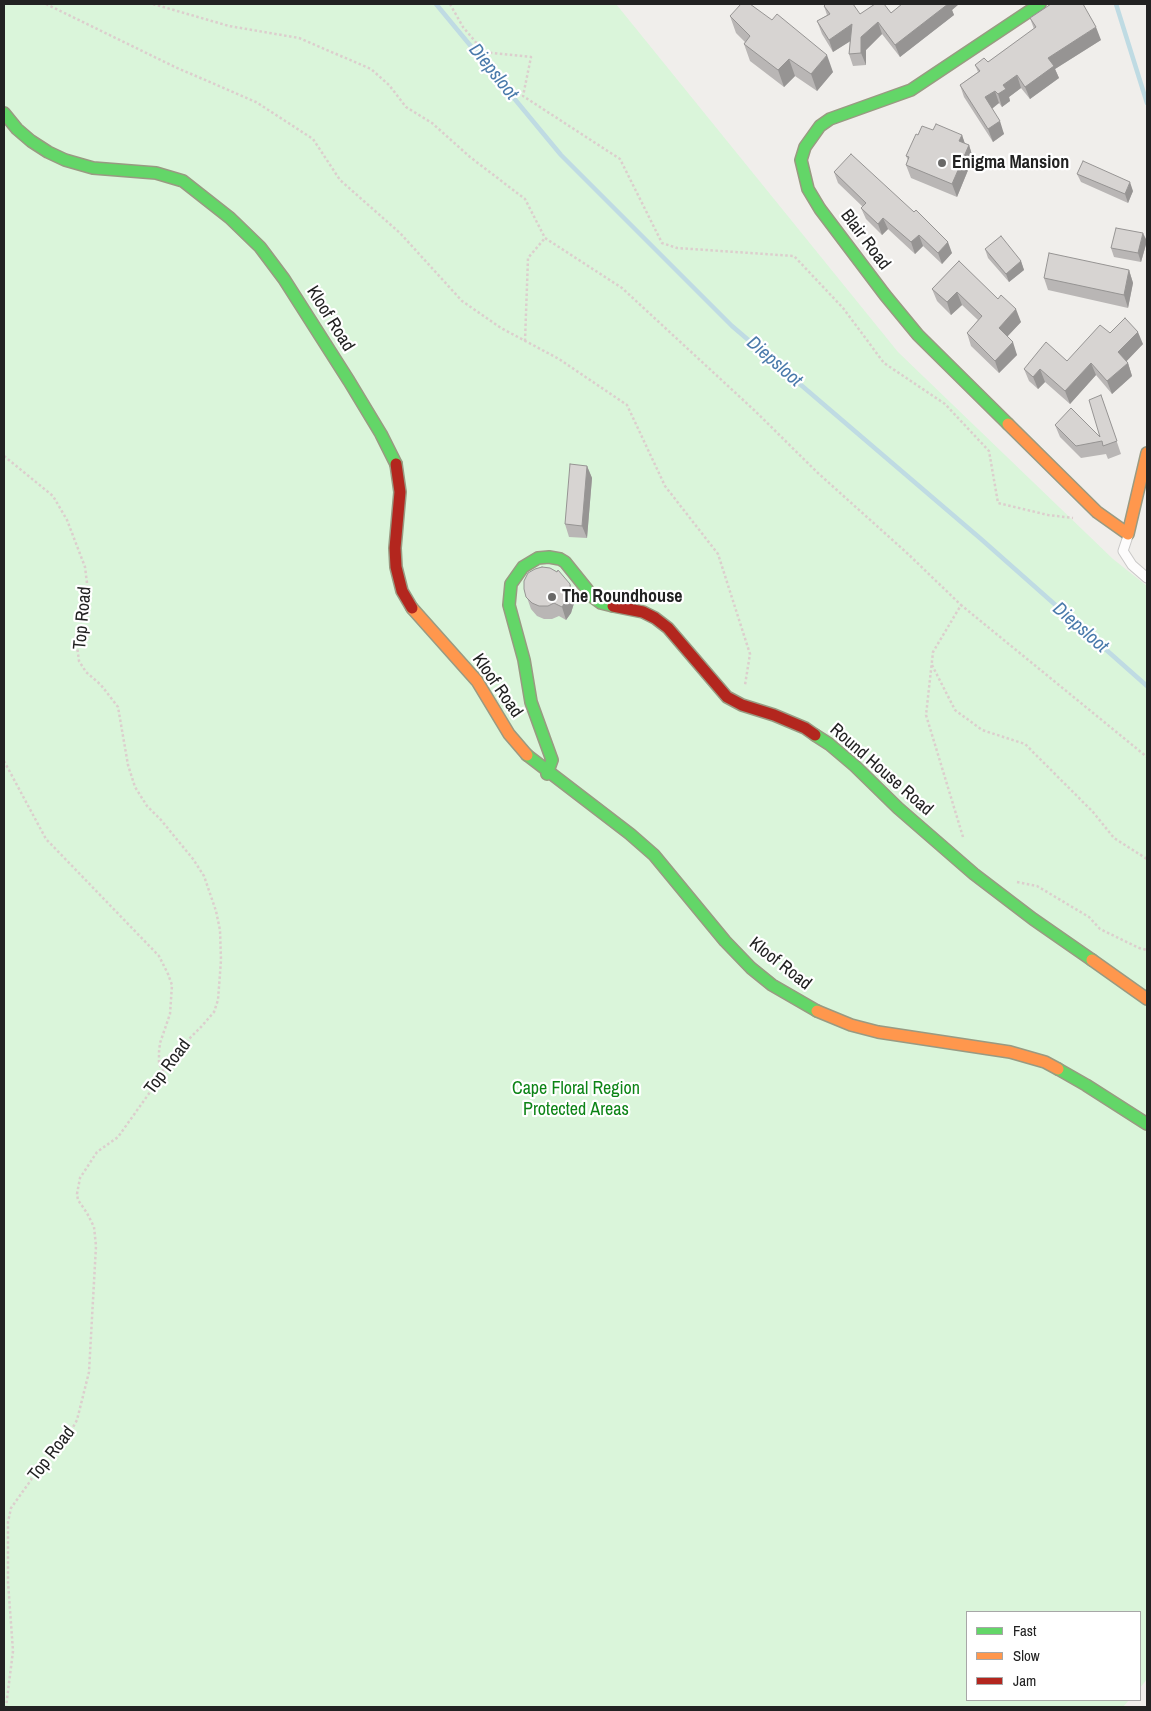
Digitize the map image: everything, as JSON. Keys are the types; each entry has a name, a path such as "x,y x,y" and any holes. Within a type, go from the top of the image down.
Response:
{"street":[{"name":"Blair Road","path":"1040,4 911,90 830,118 812,136 805,147 801,160 808,190 820,209 918,335 1097,512 1128,534"},
{"name":"Kloof Road","path":"4,113 17,129 31,141 65,160 93,168 156,173 182,181 240,228 266,255 284,279 382,434 396,462 400,492 395,548 396,566 406,600 418,617 481,687 519,748 547,774 606,816 641,844 664,866 740,958 772,985 831,1018 863,1028 997,1049 1034,1058 1058,1068 1147,1124"},
{"path":"1128,534 1147,453"},
{"name":"Round House Road","path":"547,774 552,760 533,708 524,660 509,605 512,584 517,574 523,567 538,558 554,558 565,562 594,598 601,603 643,612 655,618 668,628 727,697 742,705 774,715 805,728 829,744 855,766 898,808 974,874 1033,919 1147,999"}],"lane":[{"path":"1128,534 1123,551 1132,565 1147,578"}],"path":[{"path":"46,4 175,67 256,102 313,139 340,180 400,233 462,301 500,328 559,359 627,405 665,486 718,554 750,654 742,705"},
{"path":"153,4 229,26 298,38 371,69 389,85 406,107 432,123 470,157 525,198 544,238 622,288 818,474 907,553 961,605 1147,757"},
{"path":"450,4 463,27 484,52 531,58 523,96 620,159 662,243 677,248 794,256 843,308 884,363 945,404 989,451 998,503 1048,515 1074,518"},
{"path":"525,341 528,258 544,238"},
{"name":"Top Road","path":"4,456 53,496 80,551 87,583 86,601 77,646 79,661 86,672 101,686 118,707 128,765 135,787 147,806 193,859 204,876 216,911 220,930 221,960 218,1000 214,1012 185,1043 118,1137 97,1152 80,1178 77,1194 78,1200 94,1227 96,1246 89,1372 77,1420 67,1438 51,1456 35,1468 31,1480 11,1508 8,1522 8,1582 13,1651 6,1707"},
{"path":"961,605 933,652 926,715 966,846"},
{"path":"931,664 955,710 982,730 1025,744 1093,812 1114,838 1147,859"},
{"path":"4,761 46,839 159,956 172,985 170,1014 160,1043 159,1052 158,1064 164,1072"},
{"path":"1014,881 1037,886 1089,917 1100,929 1147,950"}],"green space":[{"name":"Cape Floral Region Protected Areas","path":"4,4 616,4 898,352 1113,559 1147,586 1147,1679 1141,1687 1141,1611 966,1611 966,1701 1128,1701 1123,1707 4,1707"}],"building":[{"path":"741,4 750,4 772,20 777,14 827,55 811,74 789,59 778,70 744,44 750,36 730,16"},
{"path":"826,4 853,4 860,14 875,4 884,4 891,13 902,4 948,4 895,45 878,22 861,37 861,53 849,54 852,24 829,40 817,21 830,14 824,6"},
{"path":"1051,4 1083,4 1096,27 1048,58 1054,66 1025,87 1017,75 1003,85 1006,89 998,94 995,91 985,97 1000,121 988,129 960,85 980,71 975,65 984,58 988,62 1036,27 1030,18"},
{"name":"Enigma Mansion","path":"936,124 962,135 959,141 969,145 952,184 906,165 909,157 906,156 916,134 918,135 922,126 933,130"},
{"path":"851,154 914,212 916,210 948,242 938,253 919,235 911,242 883,218 878,224 861,208 866,203 834,172"},
{"path":"1083,161 1130,182 1125,194 1077,174"},
{"path":"1116,228 1143,233 1138,253 1111,248"},
{"path":"1001,236 1021,261 1006,274 985,249"},
{"path":"1049,253 1129,270 1124,295 1044,278"},
{"path":"959,261 998,299 1001,295 1016,309 999,328 1013,342 995,361 967,333 982,316 957,292 947,302 932,289"},
{"path":"1125,318 1138,332 1118,352 1128,363 1107,381 1091,363 1065,391 1040,369 1033,377 1024,369 1046,342 1067,361 1100,325 1110,333"},
{"path":"1101,395 1117,441 1103,446 1102,441 1076,446 1055,425 1071,408 1100,437 1089,400"},
{"path":"570,464 587,466 582,526 565,524"},
{"path":"542,567 550,568 557,572 558,570 570,584 566,601 562,607 554,603 548,606 539,606 532,603 526,597 524,581 528,573"}],"waterway":[{"name":"Diepsloot","path":"436,4 561,155 732,326 981,539 1147,686"},
{"path":"1116,4 1147,103"}],"traffic: fast":[{"path":"1008,424 918,335 885,295 820,209 808,189 801,160 805,147 820,126 830,119 911,90 1040,4"},
{"path":"4,113 17,129 31,141 65,160 93,168 156,173 183,181 230,218 260,247 284,279 349,381 381,434 396,464"},
{"path":"547,774 552,760 531,702 524,660 509,605 511,584 523,567 538,558 560,559 565,562 594,598 601,603 613,606"},
{"path":"815,735 855,766 898,808 974,874 1033,919 1092,960"},
{"path":"527,755 630,834 654,855 725,941 751,968 772,985 817,1011"},
{"path":"1058,1069 1147,1124"}],"traffic: slow":[{"path":"1008,424 1097,512 1128,534 1147,453"},
{"path":"412,608 477,681 509,734 527,755"},
{"path":"1092,960 1147,999"},
{"path":"817,1011 851,1025 878,1032 1010,1052 1045,1062 1058,1069"}],"traffic: jam":[{"path":"396,464 400,492 395,548 396,567 402,591 412,608"},
{"path":"613,606 643,612 668,628 727,697 742,705 774,715 805,728 815,735"}],"place":[{"name":"Enigma Mansion","path":"942,163"},
{"name":"The Roundhouse","path":"552,597"}]}
